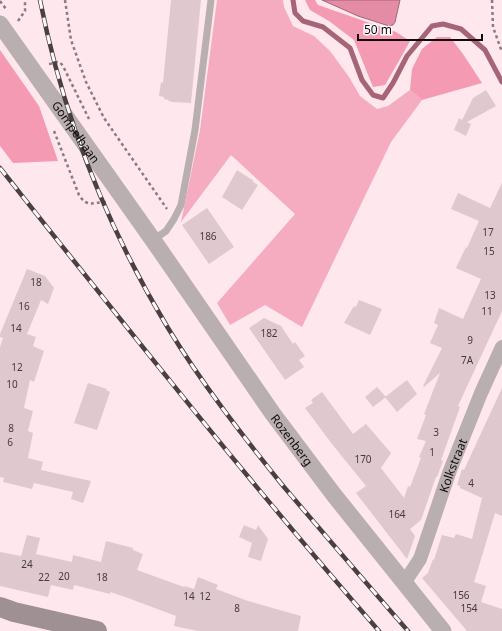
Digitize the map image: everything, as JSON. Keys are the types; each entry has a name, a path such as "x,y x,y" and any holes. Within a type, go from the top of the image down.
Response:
{"main road":[{"path":"0,607 14,612 97,631"}],"street":[{"name":"Gompelbaan","path":"8,24 153,240"},
{"name":"Rozenberg","path":"153,240 273,414 334,495 443,631"},
{"name":"Kolkstraat","path":"404,583 420,559 449,473 481,393 502,347"}],"lane":[{"path":"153,240 166,231 181,205 195,130 211,0"}],"path":[{"path":"8,24 19,21 25,11 24,0"},
{"path":"65,0 71,40 86,82 104,118 174,219"},
{"path":"492,0 492,28 502,52"},
{"path":"52,126 82,200 89,204 108,202"}],"shaded area":[{"path":"217,0 283,0 284,7 293,26 314,36 330,51 349,77 360,96 377,109 388,106 410,90 422,100 391,142 302,327 265,305 230,325 217,303 295,214 231,155 181,222 200,130"},
{"path":"305,0 315,0 318,5 396,32 410,41 385,85 373,87 354,40 329,21 310,10"},
{"path":"322,0 400,0 395,22 393,25 389,26 358,16"},
{"path":"437,37 450,37 482,83 422,100 410,90 412,69 422,49"},
{"path":"0,50 39,106 58,161 13,163 0,146"}],"building":[{"path":"171,0 201,0 191,103 168,101 169,100 164,99 164,97 159,96 161,82 163,83"},
{"path":"486,90 496,106 467,122 471,124 466,136 454,130 459,118 462,120 473,98"},
{"path":"237,170 258,185 242,210 222,197"},
{"path":"502,183 502,311 458,406 460,407 441,460 443,461 421,520 410,529 415,536 407,559 356,493 366,486 305,408 313,403 311,400 322,392 353,434 366,424 391,453 381,468 404,498 408,486 410,487 421,458 419,457 426,441 417,439 426,415 424,414 440,373 424,387 423,386 442,348 430,343 438,325 434,323 439,308 463,319 481,279 456,268 479,221 451,209 458,193 490,208"},
{"path":"207,208 234,247 209,264 182,225"},
{"path":"27,269 45,276 54,288 48,304 41,300 27,334 36,337 33,346 44,351 34,382 30,380 24,408 33,411 28,431 33,433 28,458 43,462 41,470 91,481 83,503 71,499 73,492 34,483 32,489 3,482 4,478 0,477 0,347 3,338 0,337 0,334"},
{"path":"359,300 382,309 370,335 344,323 354,306 356,307"},
{"path":"264,318 281,326 293,344 295,342 305,356 299,360 304,367 285,380 249,328"},
{"path":"407,380 417,394 397,412 385,397"},
{"path":"88,383 107,389 106,390 110,392 97,430 74,423"},
{"path":"377,387 386,397 373,407 365,397"},
{"path":"502,388 502,516 495,513 474,582 486,586 481,602 502,609 502,631 467,631 422,578 428,573 442,535 454,538 456,534 472,539 482,498 460,488 460,486 457,485 462,469 464,470"},
{"path":"244,525 256,530 258,525 268,539 261,561 248,557 252,543 239,537"},
{"path":"27,535 40,538 36,554 72,562 73,555 101,562 106,541 133,548 133,550 143,554 137,570 184,587 194,589 198,577 218,585 216,589 248,601 301,616 298,631 198,631 174,626 176,616 110,592 110,594 74,585 73,590 51,585 48,597 0,586 0,552 21,556"}],"waterway":[{"path":"293,0 295,13 303,21 323,27 350,48 362,80 373,95 383,98 393,83 407,56 432,26 443,24 461,29 485,50 502,82"}],"railway":[{"path":"40,0 61,86 90,170 126,250 146,290 168,328 181,349 238,429 284,487 408,631"},
{"path":"0,168 234,460 379,631"}]}
